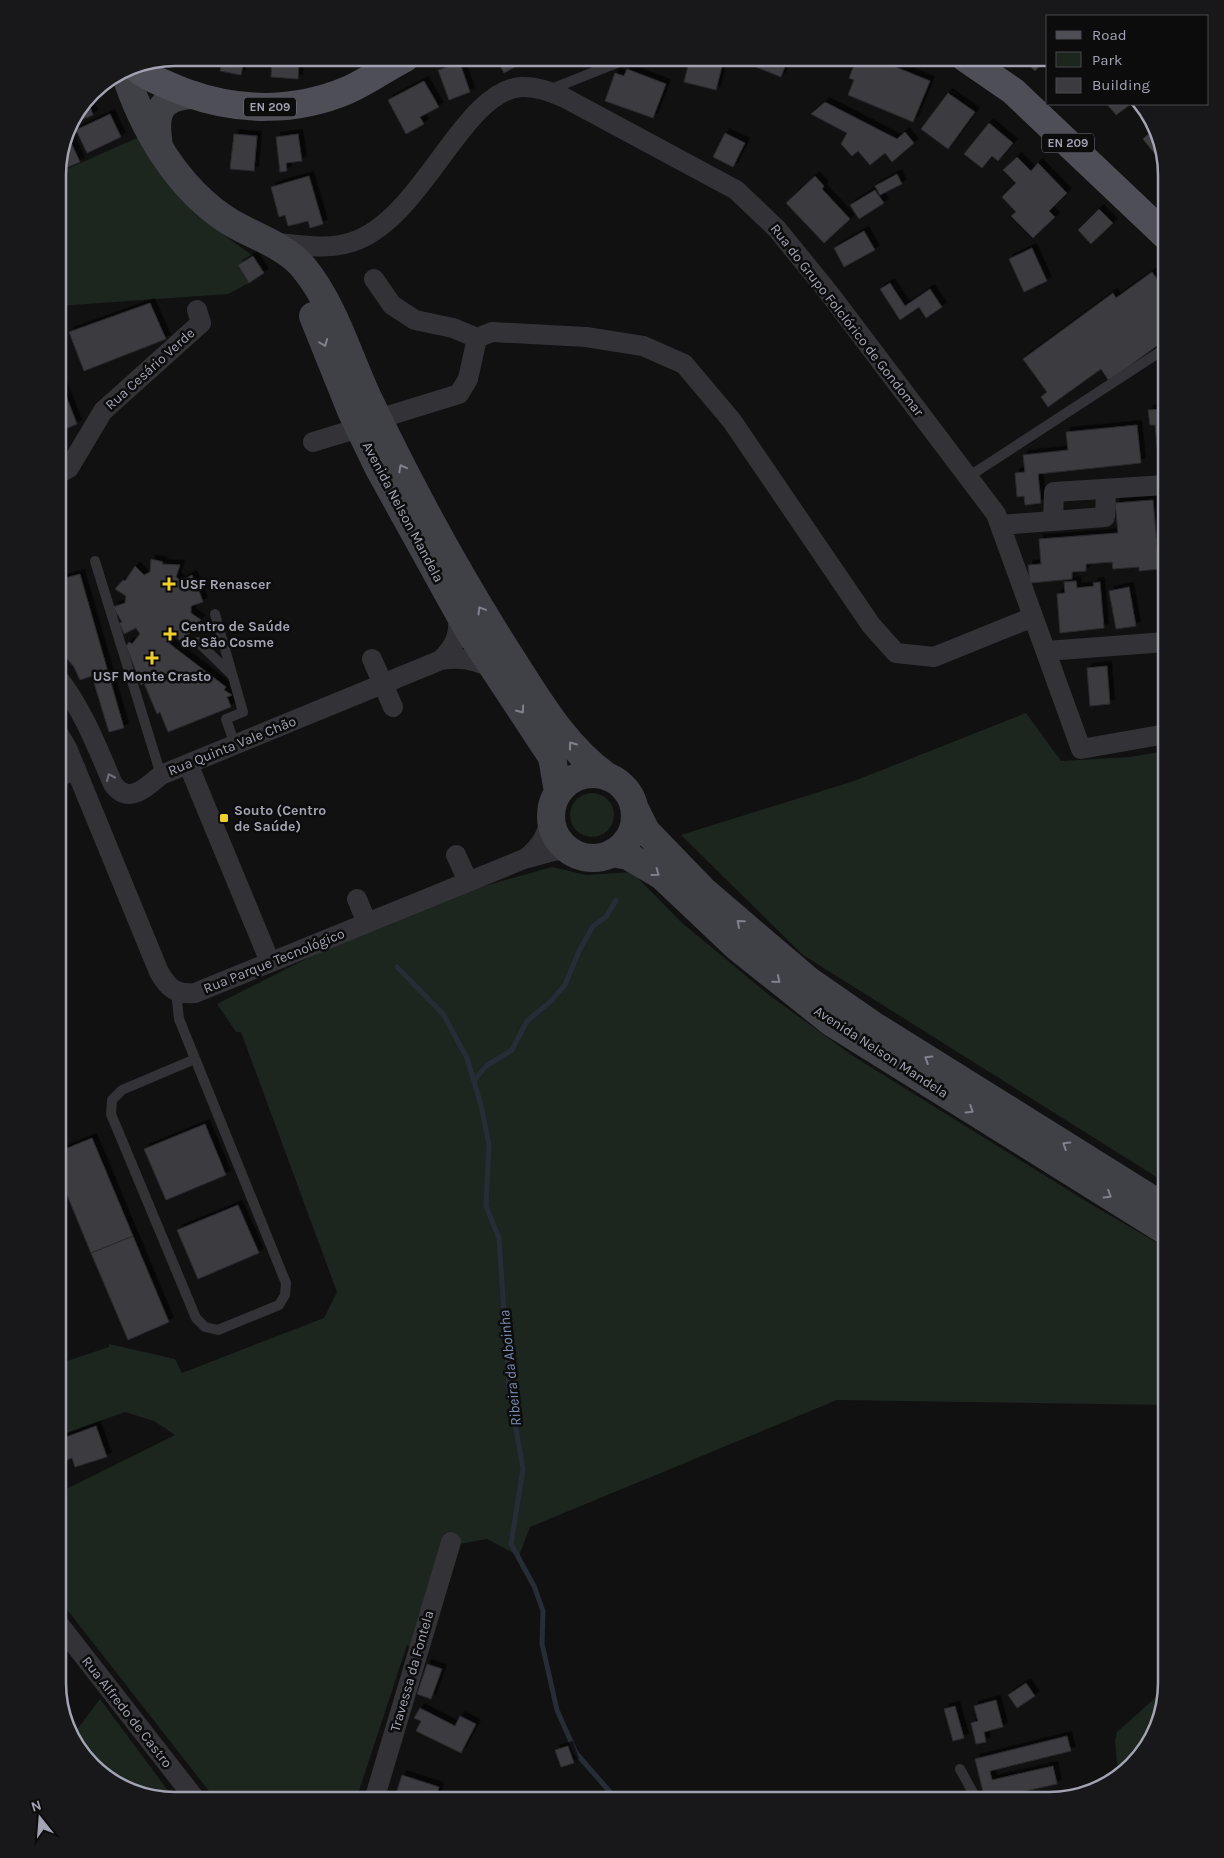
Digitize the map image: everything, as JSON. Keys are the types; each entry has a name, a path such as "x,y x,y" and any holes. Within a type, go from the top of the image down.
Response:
{"main road":[{"name":"EN 209","path":"142,72 150,78 193,95 217,102 244,106 275,107 304,105 349,90 391,66"},
{"name":"EN 209","path":"977,66 1013,91 1158,228"},
{"path":"127,78 133,100 159,146 198,196 229,221 249,232"},
{"path":"159,146 155,124 160,109 172,99 193,95"},
{"name":"Avenida Nelson Mandela","path":"249,232 273,243 303,268 317,287 348,349 369,424 399,464 459,574 517,667 579,754 608,777"},
{"name":"Avenida Nelson Mandela","path":"249,232 288,273 305,299 369,424 456,610 552,757 558,792"},
{"path":"594,774 608,777 622,786 629,794 634,807 631,834 623,845 612,853 599,857 585,857 572,852 561,843 554,832 551,818 552,804 558,792 568,782 581,776 594,774"},
{"name":"Avenida Nelson Mandela","path":"634,807 646,831 704,891 808,980 873,1025 1158,1203"},
{"name":"Avenida Nelson Mandela","path":"612,853 628,856 662,876 737,947 831,1022 1158,1226"}],"street":[{"name":"Rua do Grupo Folclórico de Gondomar","path":"273,243 328,247 353,242 372,232 392,217 421,186 470,119 487,100 502,91 521,86 548,90 565,98 736,190 777,229 829,293 996,514 1081,749 1158,735"},
{"path":"328,247 319,258 317,268 333,302 348,349"},
{"path":"374,279 392,305 415,320 453,328 477,338 492,332 586,336 643,346 684,364 732,421 871,625 896,653 934,657 1033,617"},
{"name":"Rua Cesário Verde","path":"66,470 69,468 103,411 201,323 197,310"},
{"path":"313,442 459,394 468,379 477,338"},
{"path":"1053,520 1054,492 1158,486"},
{"path":"1000,525 1105,517 1106,489"},
{"name":"Rua Quinta Vale Chão","path":"441,660 454,647 458,634 456,610"},
{"path":"1046,651 1158,643"},
{"name":"Rua Quinta Vale Chão","path":"66,688 84,717 113,784 118,792 129,795 144,790 161,775 441,660 455,658 472,660 494,670"},
{"path":"372,659 393,707"},
{"path":"66,746 67,773 159,972 166,985 176,992"},
{"path":"188,764 270,962"},
{"name":"Rua Parque Tecnológico","path":"524,859 536,850 543,841 551,818"},
{"name":"Rua Parque Tecnológico","path":"176,992 196,993 524,859 557,850 572,852"},
{"path":"456,855 468,882"},
{"path":"357,899 367,923"},
{"name":"Travessa da Fontela","path":"376,1792 451,1542"},
{"name":"Rua Alfredo de Castro","path":"66,1633 190,1792"}],"lane":[{"path":"548,90 609,66"},
{"path":"968,477 1158,353"},
{"path":"95,561 161,775"},
{"path":"215,614 243,712 226,719 236,744"},
{"path":"198,642 232,676"},
{"path":"176,992 179,1019 286,1284 285,1295 279,1305 218,1330 206,1327 196,1318 111,1114 112,1100 122,1090 195,1059"},
{"path":"960,1769 973,1792"}],"green space":[{"path":"139,137 167,180 196,215 253,256 238,265 249,283 228,294 66,305 66,169"},
{"path":"1026,713 1061,761 1130,757 1158,752 1158,1178 803,955 681,835 854,781"},
{"path":"588,793 596,793 608,799 614,815 608,831 596,837 588,837 576,831 570,819 570,811 576,799"},
{"path":"552,867 586,875 632,872 681,922 769,995 853,1056 1089,1203 1158,1243 1158,1405 837,1400 530,1527 519,1556 487,1539 454,1545 410,1647 407,1645 359,1792 210,1792 66,1608 66,1489 175,1435 154,1421 125,1412 66,1433 66,1361 109,1347 109,1344 175,1359 182,1373 324,1318 337,1292 241,1032 236,1032 217,1004 377,923 473,889"},
{"path":"1157,1696 1154,1711 1143,1737 1126,1760 1117,1767 1115,1741 1117,1732"},
{"path":"100,1699 169,1792 147,1788 121,1777 109,1769 89,1749 77,1729"}],"building":[{"path":"221,66 243,66 241,75 220,71"},
{"path":"272,66 299,66 298,79 271,77"},
{"path":"451,66 461,66 470,92 449,100 438,70"},
{"path":"500,66 517,66 504,73"},
{"path":"688,66 722,66 716,90 684,82"},
{"path":"756,66 785,66 781,77"},
{"path":"854,66 893,66 930,81 913,122 848,95 854,80 849,78"},
{"path":"1030,66 1040,66 1035,71"},
{"path":"627,69 666,84 653,118 605,101 615,73 624,76"},
{"path":"424,81 439,107 420,117 424,124 406,134 388,100"},
{"path":"948,93 975,112 948,149 921,129"},
{"path":"825,102 897,139 905,132 914,143 892,162 885,153 870,165 858,151 852,156 841,144 847,133 811,114"},
{"path":"1108,105 1130,105 1116,115"},
{"path":"90,108 93,115 83,118"},
{"path":"110,114 121,137 87,153 77,129"},
{"path":"989,123 1013,143 998,161 992,156 982,168 964,154"},
{"path":"725,133 745,143 733,167 713,157"},
{"path":"234,134 257,136 254,171 230,169"},
{"path":"298,134 302,161 286,163 287,171 280,172 276,137"},
{"path":"1149,134 1155,154 1155,154 1143,139"},
{"path":"71,143 80,162 66,168"},
{"path":"1017,157 1031,171 1038,163 1067,193 1049,211 1055,217 1033,238 1011,216 1016,212 1002,197 1016,183 1003,170"},
{"path":"897,174 902,184 880,195 875,186"},
{"path":"309,176 323,224 310,228 308,221 288,226 285,215 279,217 271,187"},
{"path":"815,176 824,186 822,189 850,219 824,243 786,203"},
{"path":"875,190 884,203 859,219 850,205"},
{"path":"1099,209 1113,223 1091,244 1078,230"},
{"path":"864,231 875,250 844,267 834,248"},
{"path":"1032,248 1047,281 1024,292 1009,259"},
{"path":"253,256 264,273 249,283 238,265"},
{"path":"1152,272 1158,281 1158,345 1109,381 1101,369 1048,407 1041,397 1047,392 1023,359 1113,293 1116,298"},
{"path":"890,283 905,306 930,289 942,307 926,318 919,307 900,320 880,289"},
{"path":"150,303 166,339 84,371 69,332"},
{"path":"66,396 77,424 66,429"},
{"path":"1158,409 1158,455 1155,425 1150,425 1148,410"},
{"path":"1137,425 1141,463 1038,474 1041,503 1025,505 1024,496 1017,497 1015,473 1025,472 1023,455 1068,450 1066,432"},
{"path":"1153,500 1158,569 1139,571 1139,567 1113,569 1112,562 1086,564 1086,571 1072,572 1072,579 1030,583 1028,565 1041,564 1039,539 1118,533 1115,503"},
{"path":"151,559 163,562 162,564 180,565 176,577 181,581 192,575 197,586 194,587 197,592 199,591 203,602 191,606 191,613 201,620 188,632 190,633 182,643 173,633 167,636 170,644 226,687 224,690 232,695 227,697 231,707 168,732 160,712 157,714 144,683 141,685 126,646 129,642 132,644 140,634 136,628 124,634 119,623 122,622 113,607 125,603 126,596 115,589 123,580 125,581 135,566 144,575 150,572"},
{"path":"80,574 124,728 109,732 92,676 80,680 74,667 66,658 66,578"},
{"path":"1076,581 1077,588 1094,586 1093,583 1100,582 1104,628 1060,633 1057,594 1065,593 1064,582"},
{"path":"1129,587 1136,626 1116,629 1109,591"},
{"path":"1107,666 1110,704 1090,706 1087,668"},
{"path":"205,1124 226,1175 166,1200 144,1149"},
{"path":"92,1138 133,1236 91,1253 66,1192 66,1149"},
{"path":"238,1205 259,1253 198,1279 177,1230"},
{"path":"133,1236 169,1322 128,1340 91,1253"},
{"path":"96,1426 107,1457 75,1467 72,1458 66,1460 66,1437"},
{"path":"427,1664 442,1669 431,1699 417,1694"},
{"path":"1026,1683 1035,1696 1017,1708 1008,1695"},
{"path":"996,1700 1003,1727 984,1732 986,1742 976,1744 971,1723 978,1721 974,1706"},
{"path":"955,1706 964,1738 953,1741 944,1709"},
{"path":"420,1708 455,1726 460,1716 476,1724 461,1753 416,1731 421,1721 414,1718"},
{"path":"1067,1736 1071,1751 990,1771 992,1780 1053,1766 1057,1784 1021,1792 983,1792 975,1759"},
{"path":"568,1746 574,1763 561,1767 555,1750"},
{"path":"402,1775 439,1787 437,1792 397,1792"}],"waterway":[{"path":"474,1081 486,1066 512,1050 527,1021 550,1002 565,985 579,951 593,926 606,917 616,900"},
{"name":"Ribeira da Aboinha","path":"397,967 443,1014 467,1058 481,1105 489,1145 486,1206 499,1238 509,1388 523,1469 511,1544 534,1586 543,1611 542,1644 557,1710 576,1753 610,1792"}],"place":[{"name":"USF Renascer","path":"169,584"},
{"name":"Centro de Saúde de São Cosme","path":"170,634"},
{"name":"USF Monte Crasto","path":"152,658"},
{"name":"Souto (Centro de Saúde)","path":"224,818"}]}
